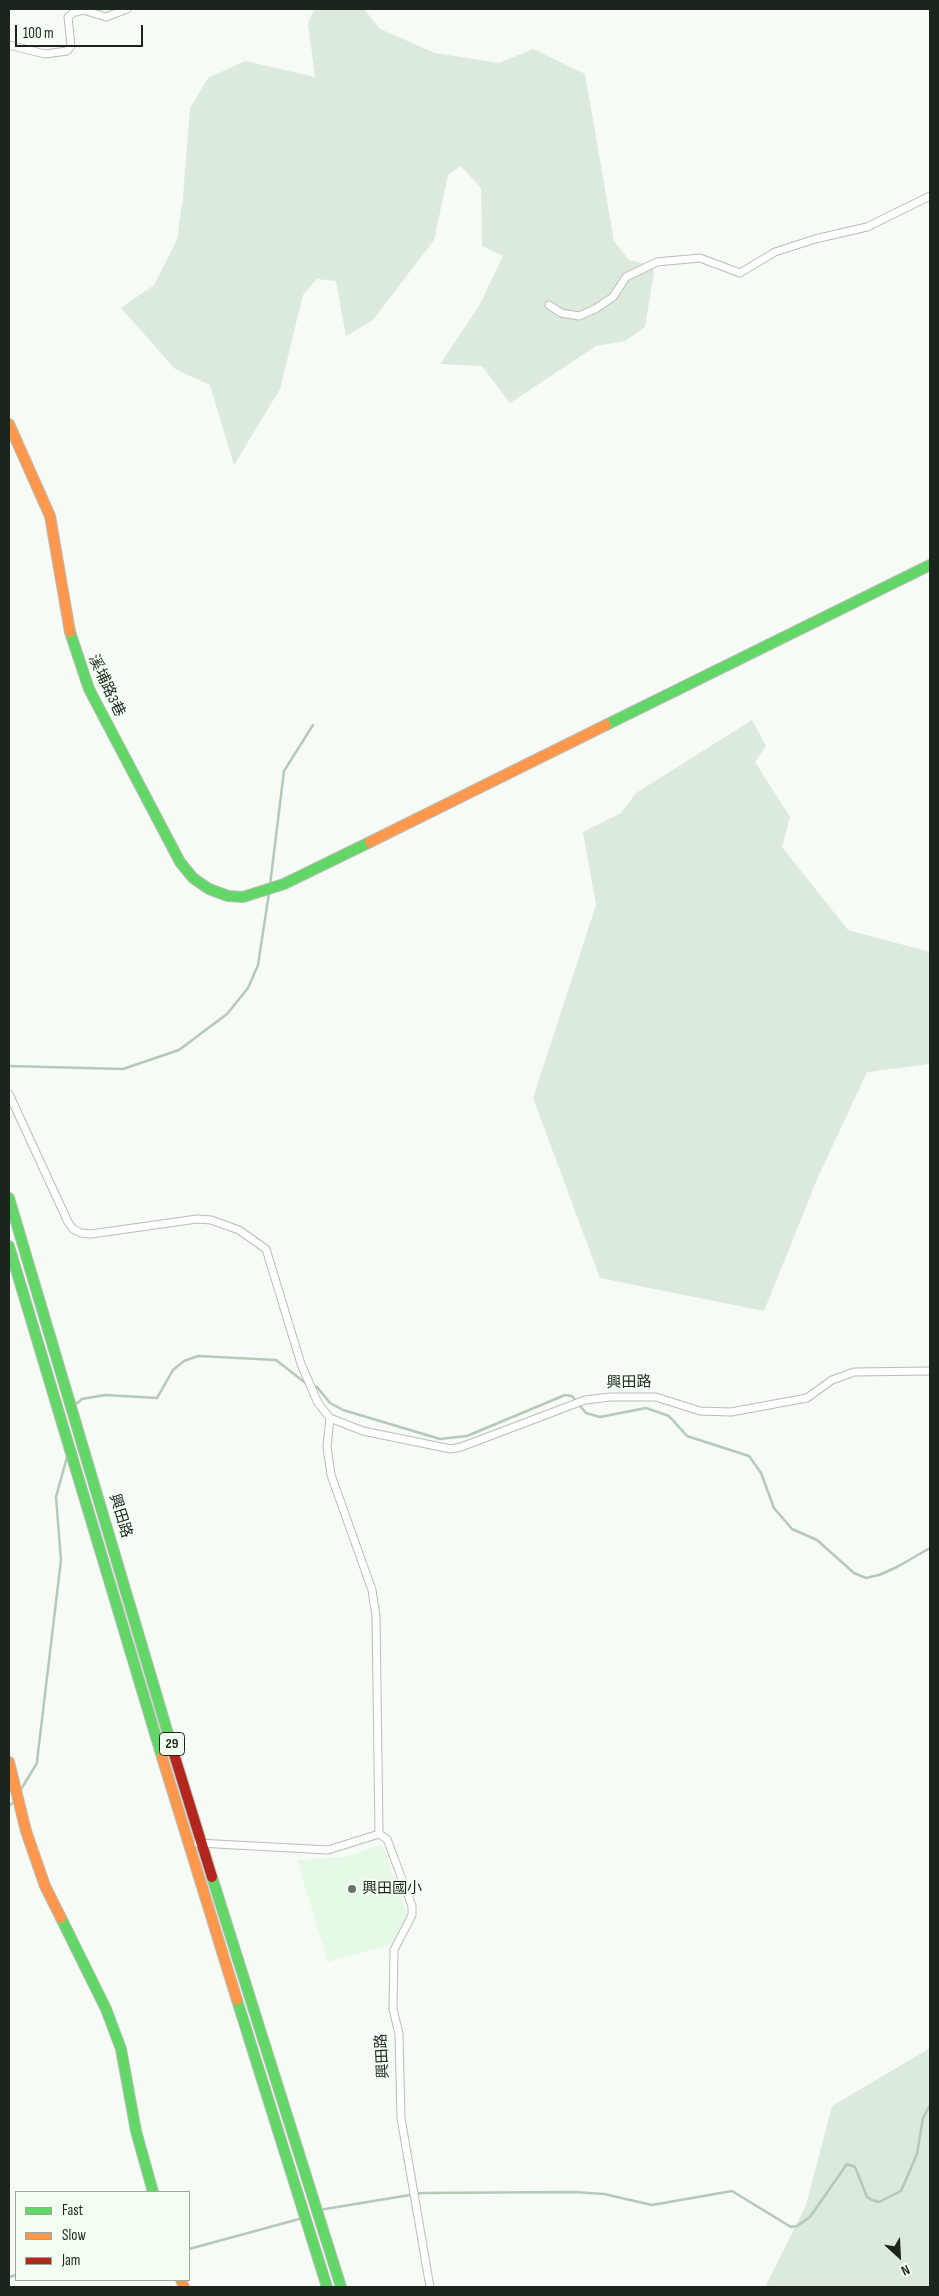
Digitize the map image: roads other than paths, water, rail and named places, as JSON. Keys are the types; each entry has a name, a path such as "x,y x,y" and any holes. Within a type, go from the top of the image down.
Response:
{"main road":[{"name":"溪埔路3巷","path":"9,424 50,516 70,639 88,689 180,862 193,878 209,889 228,896 243,897 274,889 930,565"},
{"name":"興田路","path":"9,1198 202,1843 341,2287"},
{"name":"興田路","path":"9,1246 188,1845 327,2287"},
{"path":"9,1762 26,1831 45,1886 106,2009 121,2049 136,2131 153,2191"}],"street":[{"path":"9,45 45,54 67,51 71,46 68,17 72,13 83,10 106,17 127,9"},
{"path":"550,306 561,313 579,316 595,309 613,296 626,278 657,262 700,258 740,273 774,252 815,239 867,228 930,196"},
{"path":"9,1094 68,1222 73,1229 80,1233 91,1234 187,1220 204,1220 239,1230 266,1249 309,1386 318,1403 330,1418 327,1446 331,1475 372,1590 376,1616 379,1834 328,1850 202,1843 188,1845"},
{"name":"興田路","path":"330,1418 363,1431 451,1449 461,1447 585,1400 610,1397 656,1397 700,1411 731,1412 807,1398 832,1380 848,1374 930,1371"},
{"name":"興田路","path":"379,1834 387,1839 412,1906 412,1916 394,1950 393,2009 399,2034 401,2118 430,2287"}],"waterway":[{"path":"270,885 284,771 313,725"},
{"path":"9,1066 123,1069 179,1050 227,1014 248,988 258,965 269,893"},
{"path":"75,1405 82,1399 105,1395 157,1398 173,1370 184,1361 198,1356 276,1360 308,1385"},
{"path":"313,1386 317,1387 330,1403 343,1410 440,1439 467,1436 565,1395 572,1396 586,1413 600,1417 646,1408 669,1416 687,1436 749,1456 761,1473 774,1508 792,1529 817,1540 854,1573 866,1578 879,1575 930,1548"},
{"path":"20,1791 37,1763 61,1560 56,1497 67,1457"},
{"path":"9,1806 15,1801"},
{"path":"319,2210 422,2193 574,2192 604,2194 652,2205 732,2191 791,2227 797,2226 810,2217 847,2164 855,2167 867,2197 872,2200 879,2202 901,2191 917,2154 923,2118 930,2105"},
{"path":"190,2249 303,2218"},
{"path":"9,2277 15,2275"}],"place":[{"name":"興田國小","path":"352,1889"}]}
